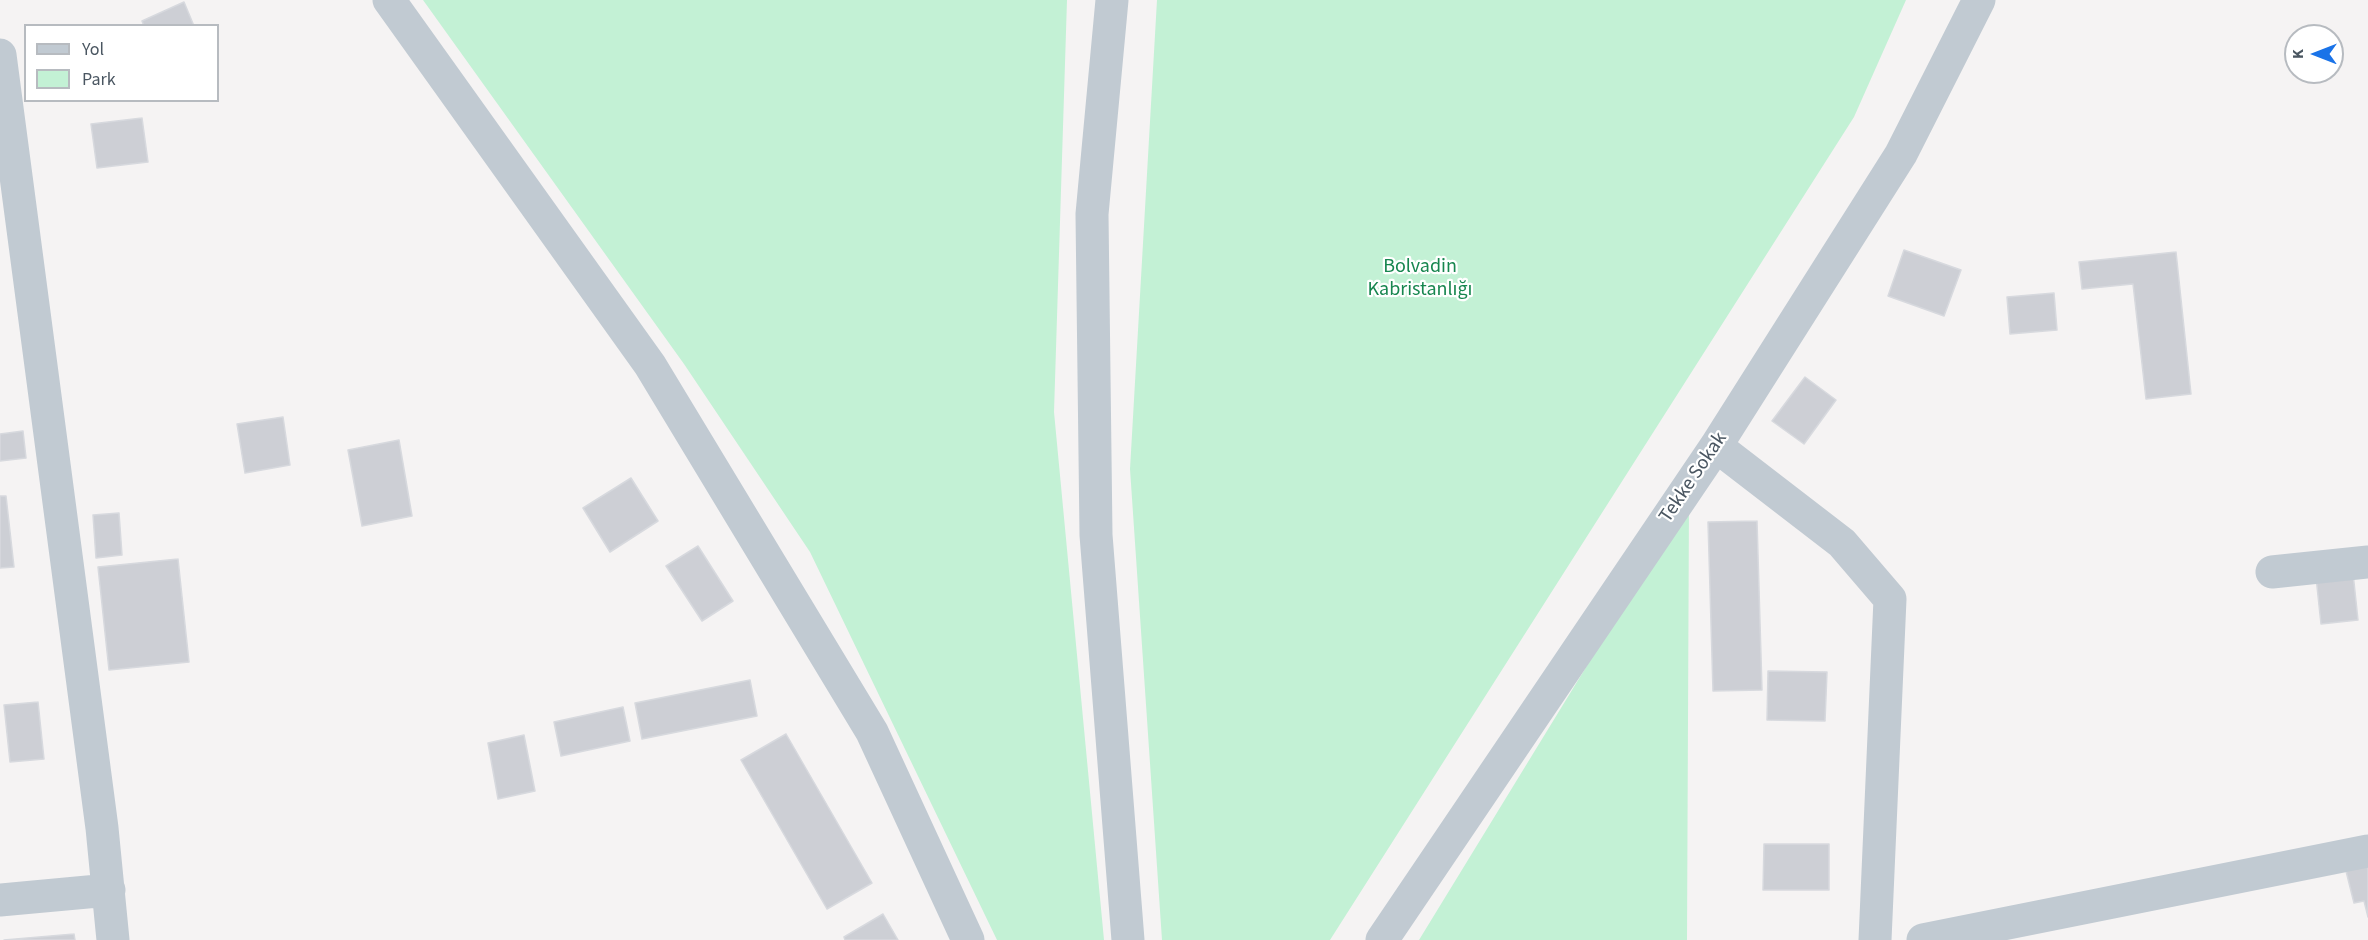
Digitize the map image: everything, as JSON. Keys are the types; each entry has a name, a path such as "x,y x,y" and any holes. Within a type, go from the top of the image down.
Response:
{"street":[{"path":"389,0 650,364 872,732 968,940"},
{"path":"1112,0 1092,214 1096,535 1128,940"},
{"name":"Tekke Sokak","path":"1382,940 1716,446 1901,154 1979,0"},
{"path":"0,55 114,940"},
{"path":"1716,446 1842,543 1890,599 1875,940"},
{"path":"2272,572 2368,562"},
{"path":"1923,940 2368,851"},
{"path":"0,900 109,890"}],"green space":[{"path":"423,0 1067,0 1054,412 1104,940 997,940 810,552 684,364"},
{"name":"Bolvadin Kabristanlığı","path":"1157,0 1906,0 1854,117 1330,940 1162,940 1130,469"},
{"path":"1689,499 1687,940 1419,940"}],"building":[{"path":"184,2 193,24 143,24 142,21"},
{"path":"142,118 148,162 97,168 91,124"},
{"path":"1904,250 1961,270 1944,316 1888,296"},
{"path":"2176,252 2191,394 2146,399 2133,284 2082,289 2079,262"},
{"path":"2054,293 2057,330 2010,334 2007,297"},
{"path":"1805,377 1836,400 1804,444 1772,421"},
{"path":"283,417 290,465 245,473 237,424"},
{"path":"23,431 26,458 0,461 0,434"},
{"path":"399,440 412,516 362,526 348,450"},
{"path":"631,478 658,521 610,552 583,508"},
{"path":"0,496 6,496 14,567 0,568"},
{"path":"119,513 122,555 96,558 93,515"},
{"path":"1757,521 1762,690 1713,691 1708,522"},
{"path":"698,546 733,601 702,621 666,566"},
{"path":"178,559 189,662 109,670 98,567"},
{"path":"2353,573 2358,620 2321,624 2316,577"},
{"path":"1768,671 1827,672 1825,721 1767,720"},
{"path":"750,680 757,716 642,739 635,703"},
{"path":"38,702 44,759 10,762 4,705"},
{"path":"623,707 630,741 561,756 554,722"},
{"path":"786,734 872,883 827,909 741,760"},
{"path":"524,735 535,791 498,799 488,743"},
{"path":"1764,844 1829,844 1829,890 1763,890"},
{"path":"2368,866 2368,917 2364,901 2354,903 2346,871"},
{"path":"883,914 898,940 845,940 844,937"},
{"path":"74,934 75,940 4,940"}]}
